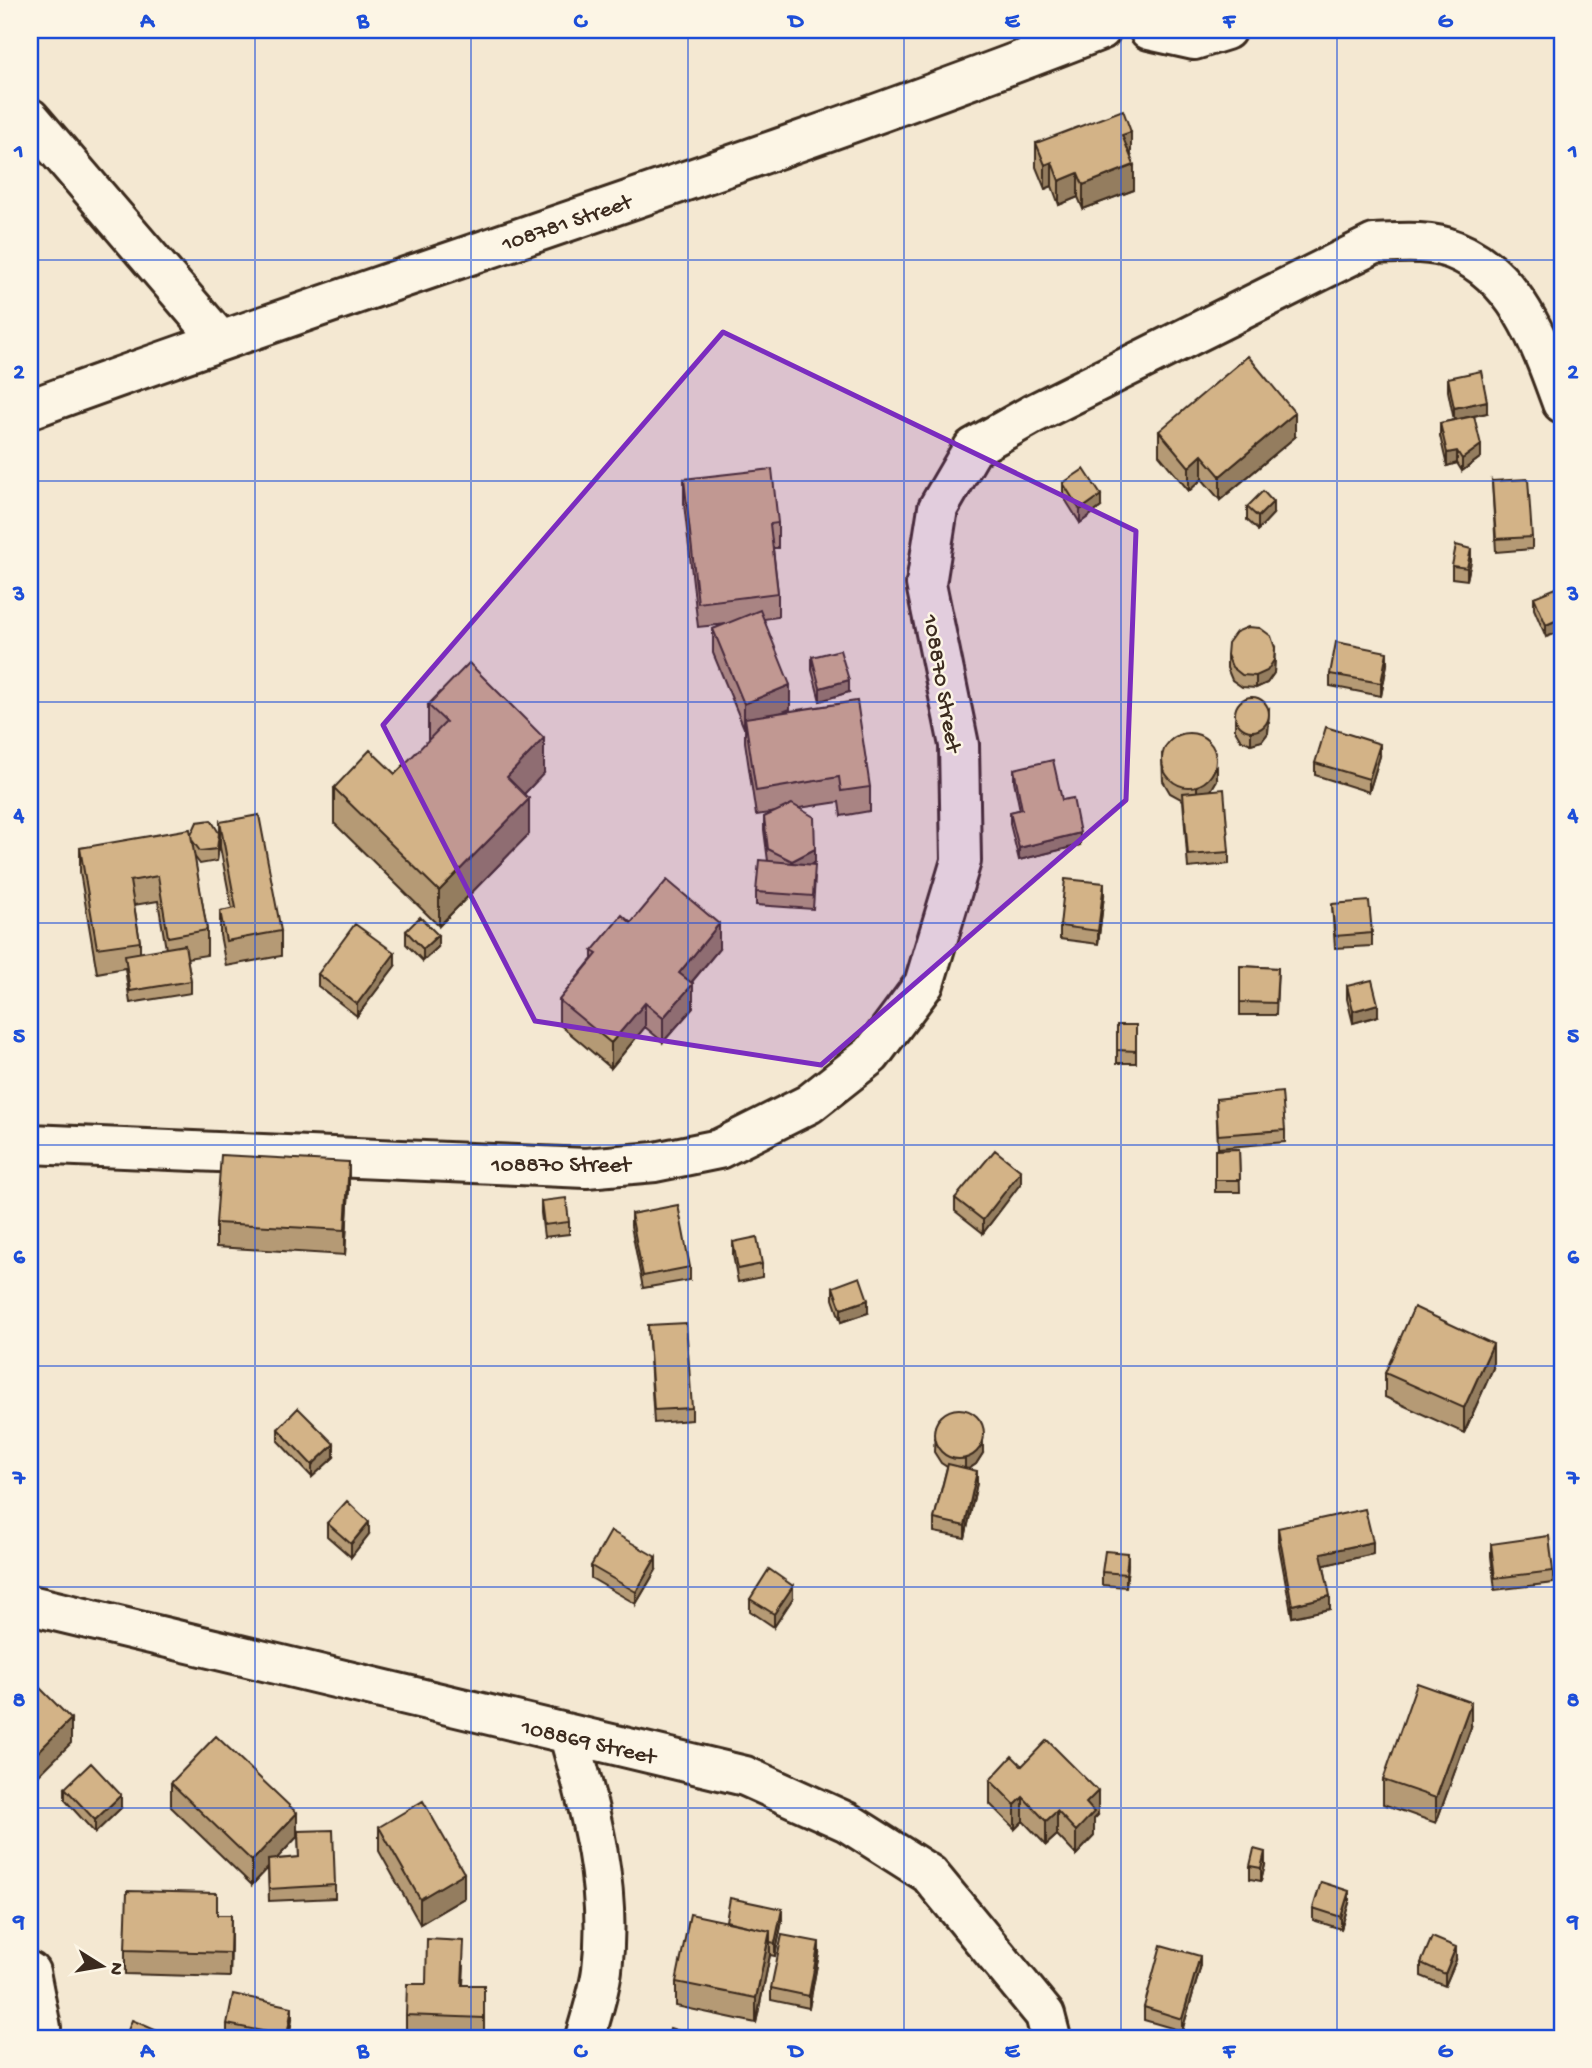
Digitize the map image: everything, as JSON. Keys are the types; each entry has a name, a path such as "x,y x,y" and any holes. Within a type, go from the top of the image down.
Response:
{"street":[{"name":"108781 Street","path":"30,409 220,340 949,89 1101,30"},
{"path":"1149,30 1195,40 1226,30"},
{"path":"30,118 220,340"},
{"name":"108870 Street","path":"30,1144 586,1168 655,1162 719,1149 809,1104 871,1055 924,984 961,861 959,745 926,584 937,508 973,448 1032,414 1374,244 1414,243 1453,249 1497,275 1539,340 1562,403"},
{"name":"108869 Street","path":"30,1605 745,1776 859,1830 929,1874 1045,2015 1051,2038"},
{"path":"569,1736 589,1804 604,1895 602,1971 585,2038"},
{"path":"30,1972 41,2028 40,2038"}],"highlighted area":[{"path":"723,332 1136,531 1126,800 821,1065 535,1021 383,725"}],"building":[{"path":"1123,110 1131,132 1122,135 1134,165 1083,185 1078,173 1059,181 1052,162 1045,165 1036,143"},
{"path":"1248,356 1295,413 1220,476 1202,455 1189,467 1159,431"},
{"path":"1481,371 1487,401 1454,408 1448,378"},
{"path":"1474,416 1481,445 1462,459 1457,451 1447,453 1440,423"},
{"path":"772,469 778,523 770,524 778,593 698,603 684,479"},
{"path":"1084,469 1101,495 1080,510 1063,483"},
{"path":"1528,479 1532,537 1496,539 1492,481"},
{"path":"1263,491 1273,502 1258,517 1247,507"},
{"path":"1456,545 1471,549 1467,568 1452,566"},
{"path":"1561,586 1562,618 1546,625 1534,597"},
{"path":"760,610 790,685 744,704 713,629"},
{"path":"1248,627 1260,628 1271,636 1275,648 1274,660 1267,671 1256,676 1242,675 1232,667 1227,655 1228,643 1236,632"},
{"path":"1336,642 1387,652 1381,683 1330,674"},
{"path":"840,650 849,680 820,688 812,657"},
{"path":"469,663 544,738 507,777 529,799 439,891 334,788 370,750 395,774 446,722 428,705"},
{"path":"1252,697 1264,702 1269,714 1264,726 1252,731 1240,726 1235,714 1240,702"},
{"path":"857,701 870,787 841,791 839,777 756,791 745,718"},
{"path":"1326,727 1380,744 1369,779 1315,763"},
{"path":"1194,733 1204,737 1212,745 1216,760 1212,775 1204,783 1184,787 1174,783 1166,775 1162,755 1166,745 1174,737"},
{"path":"1053,760 1062,800 1073,798 1080,833 1019,848 1010,812 1022,809 1014,769"},
{"path":"1224,789 1229,852 1188,855 1183,793"},
{"path":"792,804 814,817 815,849 792,861 768,849 764,817"},
{"path":"259,815 281,931 226,941 220,911 236,908 220,822"},
{"path":"211,820 219,833 217,849 200,851 191,835 197,822"},
{"path":"190,829 207,930 168,937 158,876 130,881 140,942 97,948 80,848"},
{"path":"759,860 815,865 813,896 756,892"},
{"path":"1065,879 1104,883 1098,931 1060,926"},
{"path":"667,880 719,924 679,973 693,984 663,1018 645,1003 611,1043 559,1000 597,954 592,951 622,915 631,923"},
{"path":"1369,901 1372,933 1335,936 1332,904"},
{"path":"420,917 438,935 423,949 406,931"},
{"path":"355,924 395,953 357,1004 318,974"},
{"path":"185,945 191,981 130,991 125,955"},
{"path":"1240,966 1278,968 1276,1003 1240,1002"},
{"path":"1372,980 1378,1004 1353,1011 1347,986"},
{"path":"1117,1025 1136,1025 1136,1051 1117,1050"},
{"path":"1282,1092 1285,1130 1218,1135 1216,1099"},
{"path":"1239,1149 1240,1180 1215,1180 1215,1150"},
{"path":"995,1150 1021,1171 983,1220 955,1198"},
{"path":"221,1155 349,1162 345,1230 216,1223"},
{"path":"566,1198 569,1222 544,1225 541,1201"},
{"path":"678,1205 690,1267 643,1276 631,1214"},
{"path":"757,1237 762,1264 738,1269 733,1242"},
{"path":"860,1277 868,1300 841,1309 833,1287"},
{"path":"1414,1307 1493,1344 1464,1408 1385,1373"},
{"path":"686,1323 692,1408 654,1410 648,1325"},
{"path":"298,1408 334,1444 312,1465 278,1429"},
{"path":"959,1409 976,1417 984,1434 976,1451 959,1459 942,1451 934,1434 942,1417"},
{"path":"948,1464 977,1471 965,1526 934,1519"},
{"path":"347,1501 369,1522 351,1544 327,1523"},
{"path":"1365,1509 1373,1542 1321,1553 1330,1596 1292,1605 1278,1528"},
{"path":"611,1531 656,1557 636,1592 591,1566"},
{"path":"1549,1536 1553,1571 1495,1578 1491,1544"},
{"path":"1105,1551 1128,1553 1126,1574 1102,1572"},
{"path":"769,1569 793,1586 774,1614 750,1599"},
{"path":"30,1678 71,1719 30,1760"},
{"path":"1417,1683 1471,1702 1436,1798 1383,1780"},
{"path":"216,1736 297,1813 252,1861 171,1783"},
{"path":"1047,1740 1098,1791 1086,1803 1094,1812 1076,1831 1057,1811 1046,1821 1023,1797 1015,1805 990,1780 1012,1756 1022,1766"},
{"path":"91,1763 121,1795 95,1820 65,1788"},
{"path":"423,1801 464,1873 420,1899 379,1827"},
{"path":"333,1830 335,1885 269,1889 268,1860 299,1857 298,1831"},
{"path":"1254,1849 1265,1852 1261,1868 1250,1866"},
{"path":"1321,1882 1349,1891 1341,1917 1313,1908"},
{"path":"127,1891 217,1893 217,1915 231,1915 230,1953 125,1950"},
{"path":"730,1898 782,1909 775,1943 770,1942 770,1931 726,1921"},
{"path":"690,1914 770,1931 756,1998 676,1982"},
{"path":"782,1935 819,1942 809,1996 771,1988"},
{"path":"1432,1937 1456,1947 1445,1974 1421,1963"},
{"path":"427,1939 464,1941 462,1985 484,1985 484,2018 406,2015 407,1984 426,1984"},
{"path":"1161,1945 1200,1956 1182,2019 1144,2007"},
{"path":"233,1994 292,2007 287,2036 227,2024"},
{"path":"132,2020 162,2033 160,2038 125,2038"},
{"path":"670,2028 701,2038 667,2038"}]}
